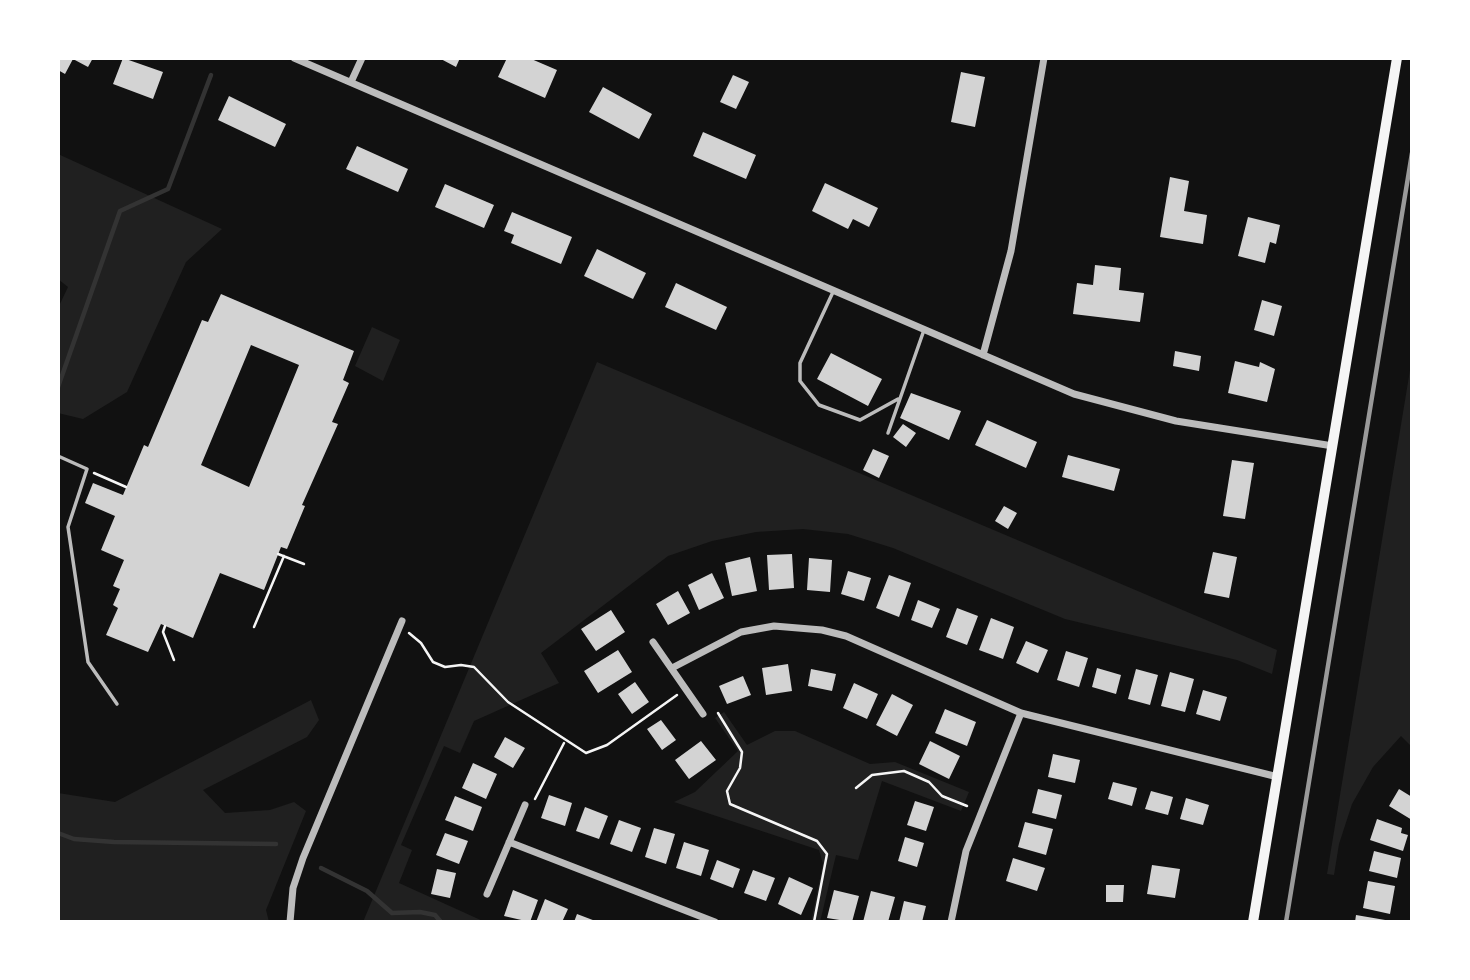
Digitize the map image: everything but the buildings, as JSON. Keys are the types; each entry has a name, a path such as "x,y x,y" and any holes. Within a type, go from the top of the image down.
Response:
{"main road":[{"path":"1253,922 1396,58"}],"street":[{"path":"294,58 1050,384 1124,409 1333,446"},
{"path":"351,82 362,58"},
{"path":"983,355 1011,251 1044,58"},
{"path":"290,922 293,888 303,858 402,621"},
{"path":"672,668 741,632 774,626 822,629 846,636 1021,713 1278,778"},
{"path":"653,642 703,714"},
{"path":"951,922 966,850 1021,713"},
{"path":"487,894 525,805"},
{"path":"509,842 715,922"}],"lane":[{"path":"834,290 800,363 800,381 820,405 860,420 898,400"},
{"path":"888,433 923,330"},
{"path":"58,456 86,469 68,527 88,663 117,704"}],"path":[{"path":"86,469 126,487"},
{"path":"278,554 304,564"},
{"path":"254,627 284,556"},
{"path":"165,626 163,632 174,660"},
{"path":"409,633 416,637 433,662 445,667 474,667 508,702 565,742 586,753 598,751 678,694"},
{"path":"718,713 742,752 740,768 727,791 730,804 817,841 827,854 814,922"},
{"path":"535,799 565,742"},
{"path":"856,788 872,775 904,771 929,782 942,796 967,806"}],"shaded area":[{"path":"58,154 222,229 186,262 127,392 83,419 58,413 58,308 68,287 58,279"},
{"path":"372,327 400,340 383,381 355,366"},
{"path":"1412,358 1412,747 1401,736 1373,767 1352,804 1339,844 1334,875 1327,874"},
{"path":"597,362 1277,650 1272,674 1237,660 1065,619 893,548 848,534 803,529 756,532 712,541 668,556 541,653 559,683 474,721 460,753 444,746 401,845 412,850 399,883 485,922 363,922"},
{"path":"311,700 319,720 307,737 203,790 225,813 270,810 294,802 306,811 266,910 269,922 58,922 58,793 115,802"},
{"path":"724,712 747,745 775,731 795,731 870,764 895,762 969,792 961,811 882,781 858,860 836,855 820,922 811,922 823,864 819,850 674,802 695,792 738,751 715,718"}],"waterway":[{"path":"58,387 120,211 168,189 211,75"},
{"path":"58,833 74,839 114,842 276,844"},
{"path":"321,868 367,891 392,913 420,912 435,915 441,922"}],"railway":[{"path":"1286,922 1412,153"}]}
